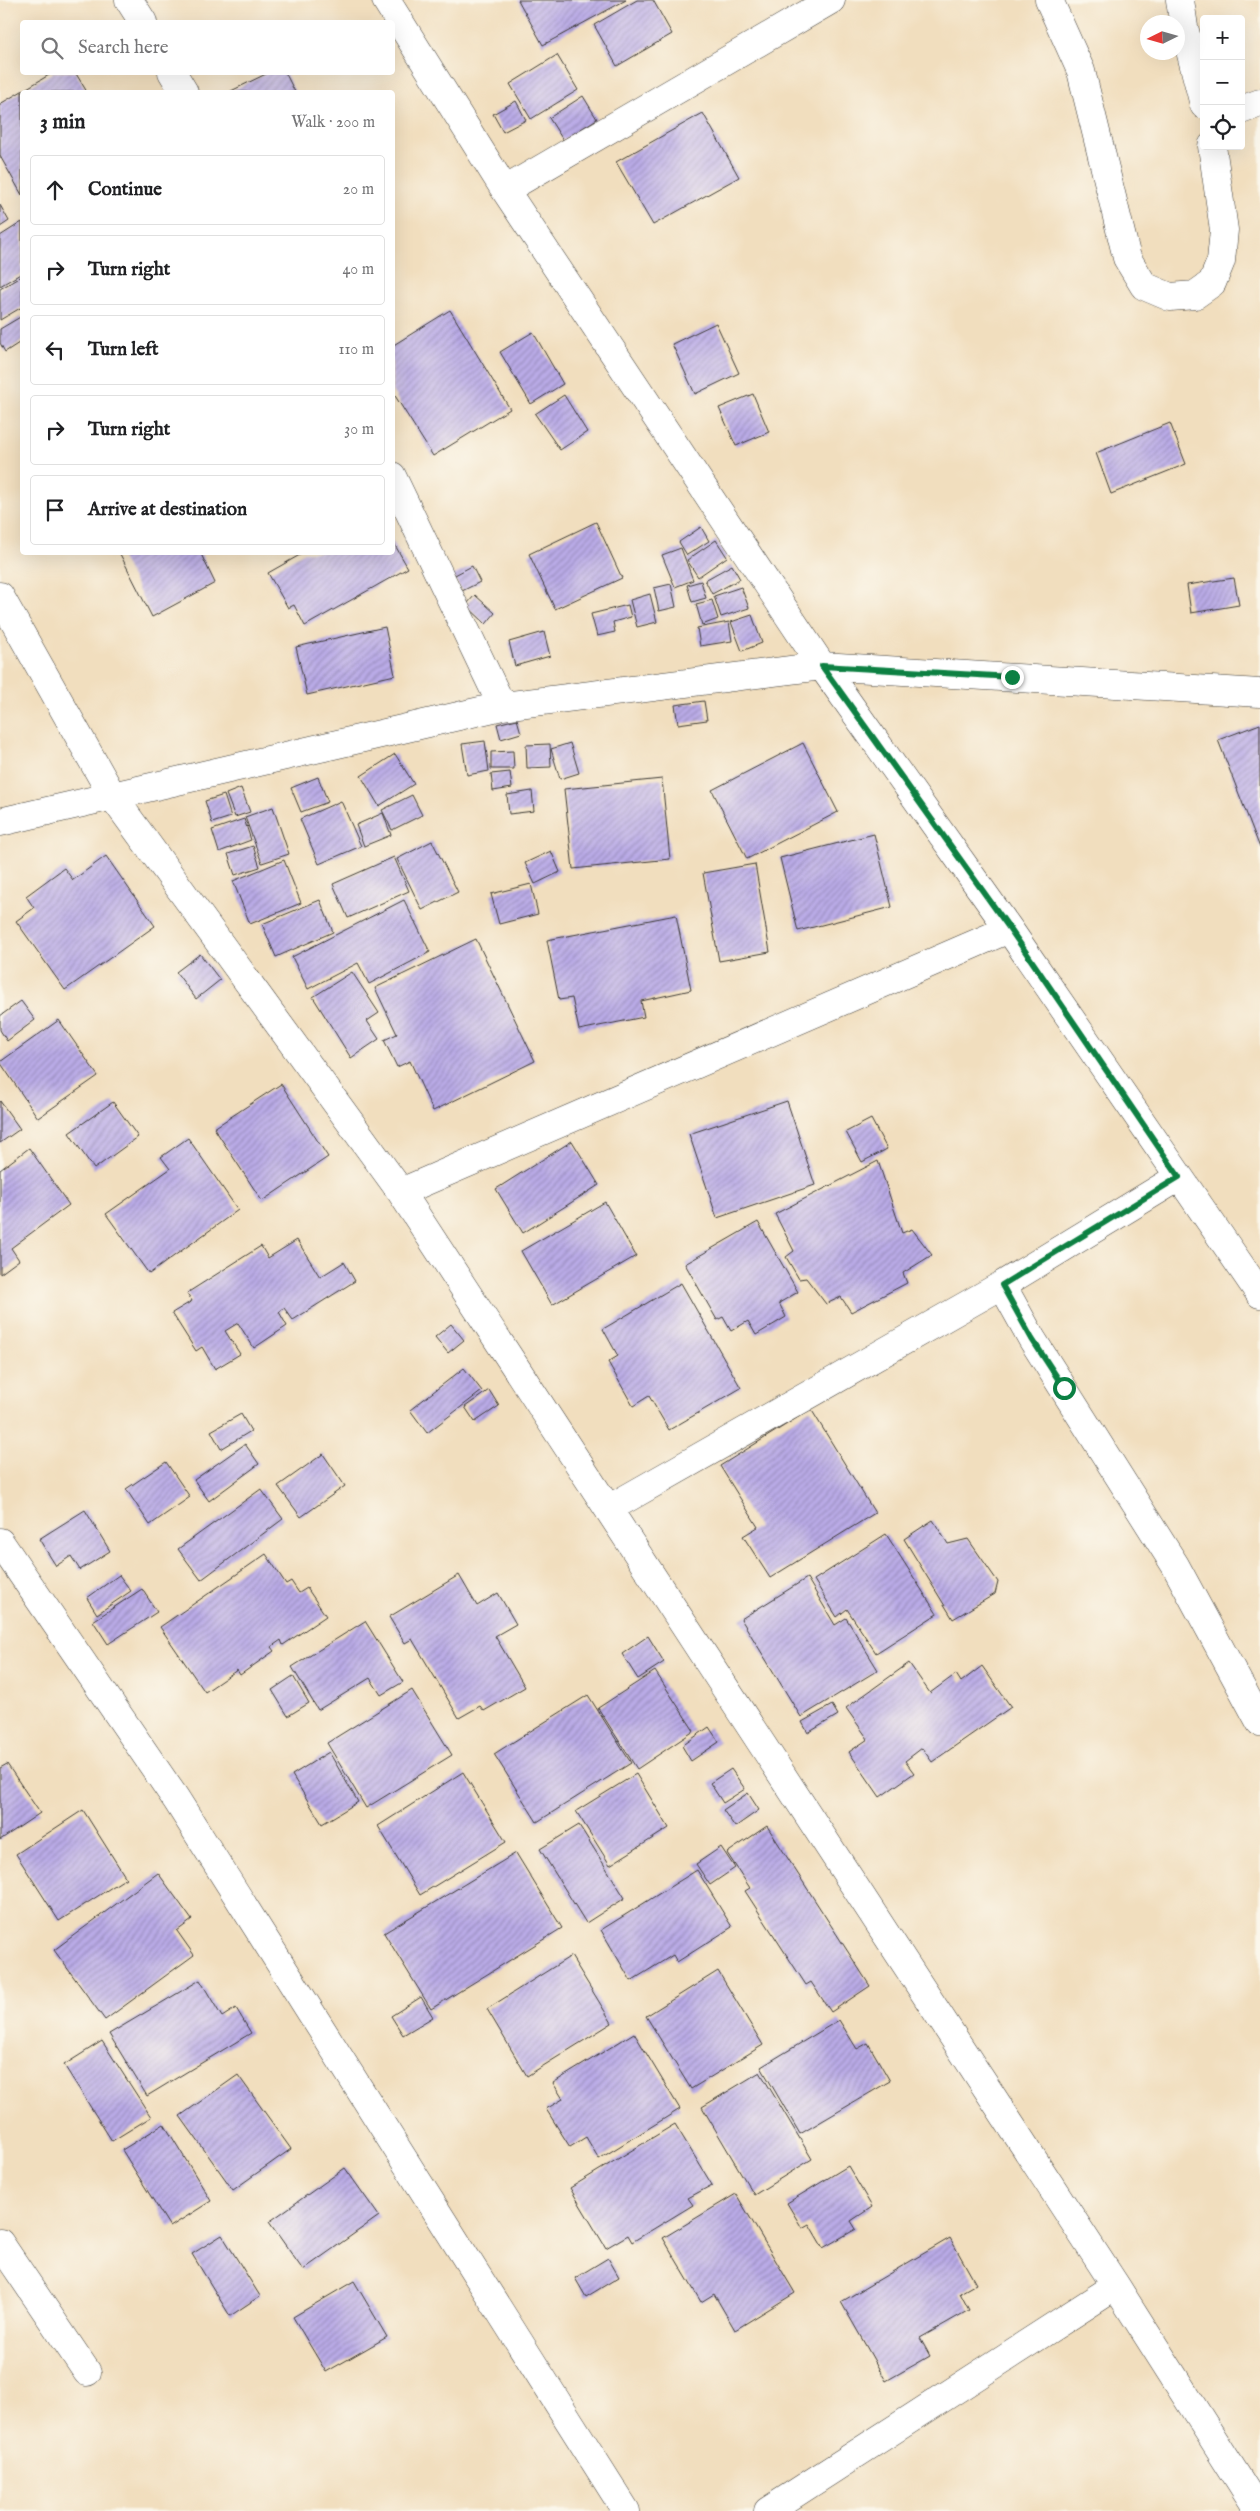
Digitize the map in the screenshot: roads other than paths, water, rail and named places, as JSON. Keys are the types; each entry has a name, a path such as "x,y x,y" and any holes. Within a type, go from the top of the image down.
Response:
{"street":[{"path":"130,0 142,20"},
{"path":"386,0 505,190 822,666 1010,929 1260,1294"},
{"path":"505,190 831,0"},
{"path":"1049,0 1081,71 1127,258 1144,286 1170,297 1195,295 1212,283 1221,261 1224,230 1213,150"},
{"path":"1180,0 1184,27 1200,89"},
{"path":"174,75 183,90"},
{"path":"1245,109 1260,103"},
{"path":"395,482 502,706"},
{"path":"0,596 113,797 401,1192 610,1508 1116,2286 1259,2511"},
{"path":"0,822 502,706 822,666 1260,693"},
{"path":"401,1192 1010,929"},
{"path":"610,1508 1002,1285 1179,1177"},
{"path":"1002,1285 1032,1339 1175,1565 1260,1722"},
{"path":"0,1542 176,1799 626,2511"},
{"path":"0,2243 88,2372"},
{"path":"768,2511 1116,2286"}]}
